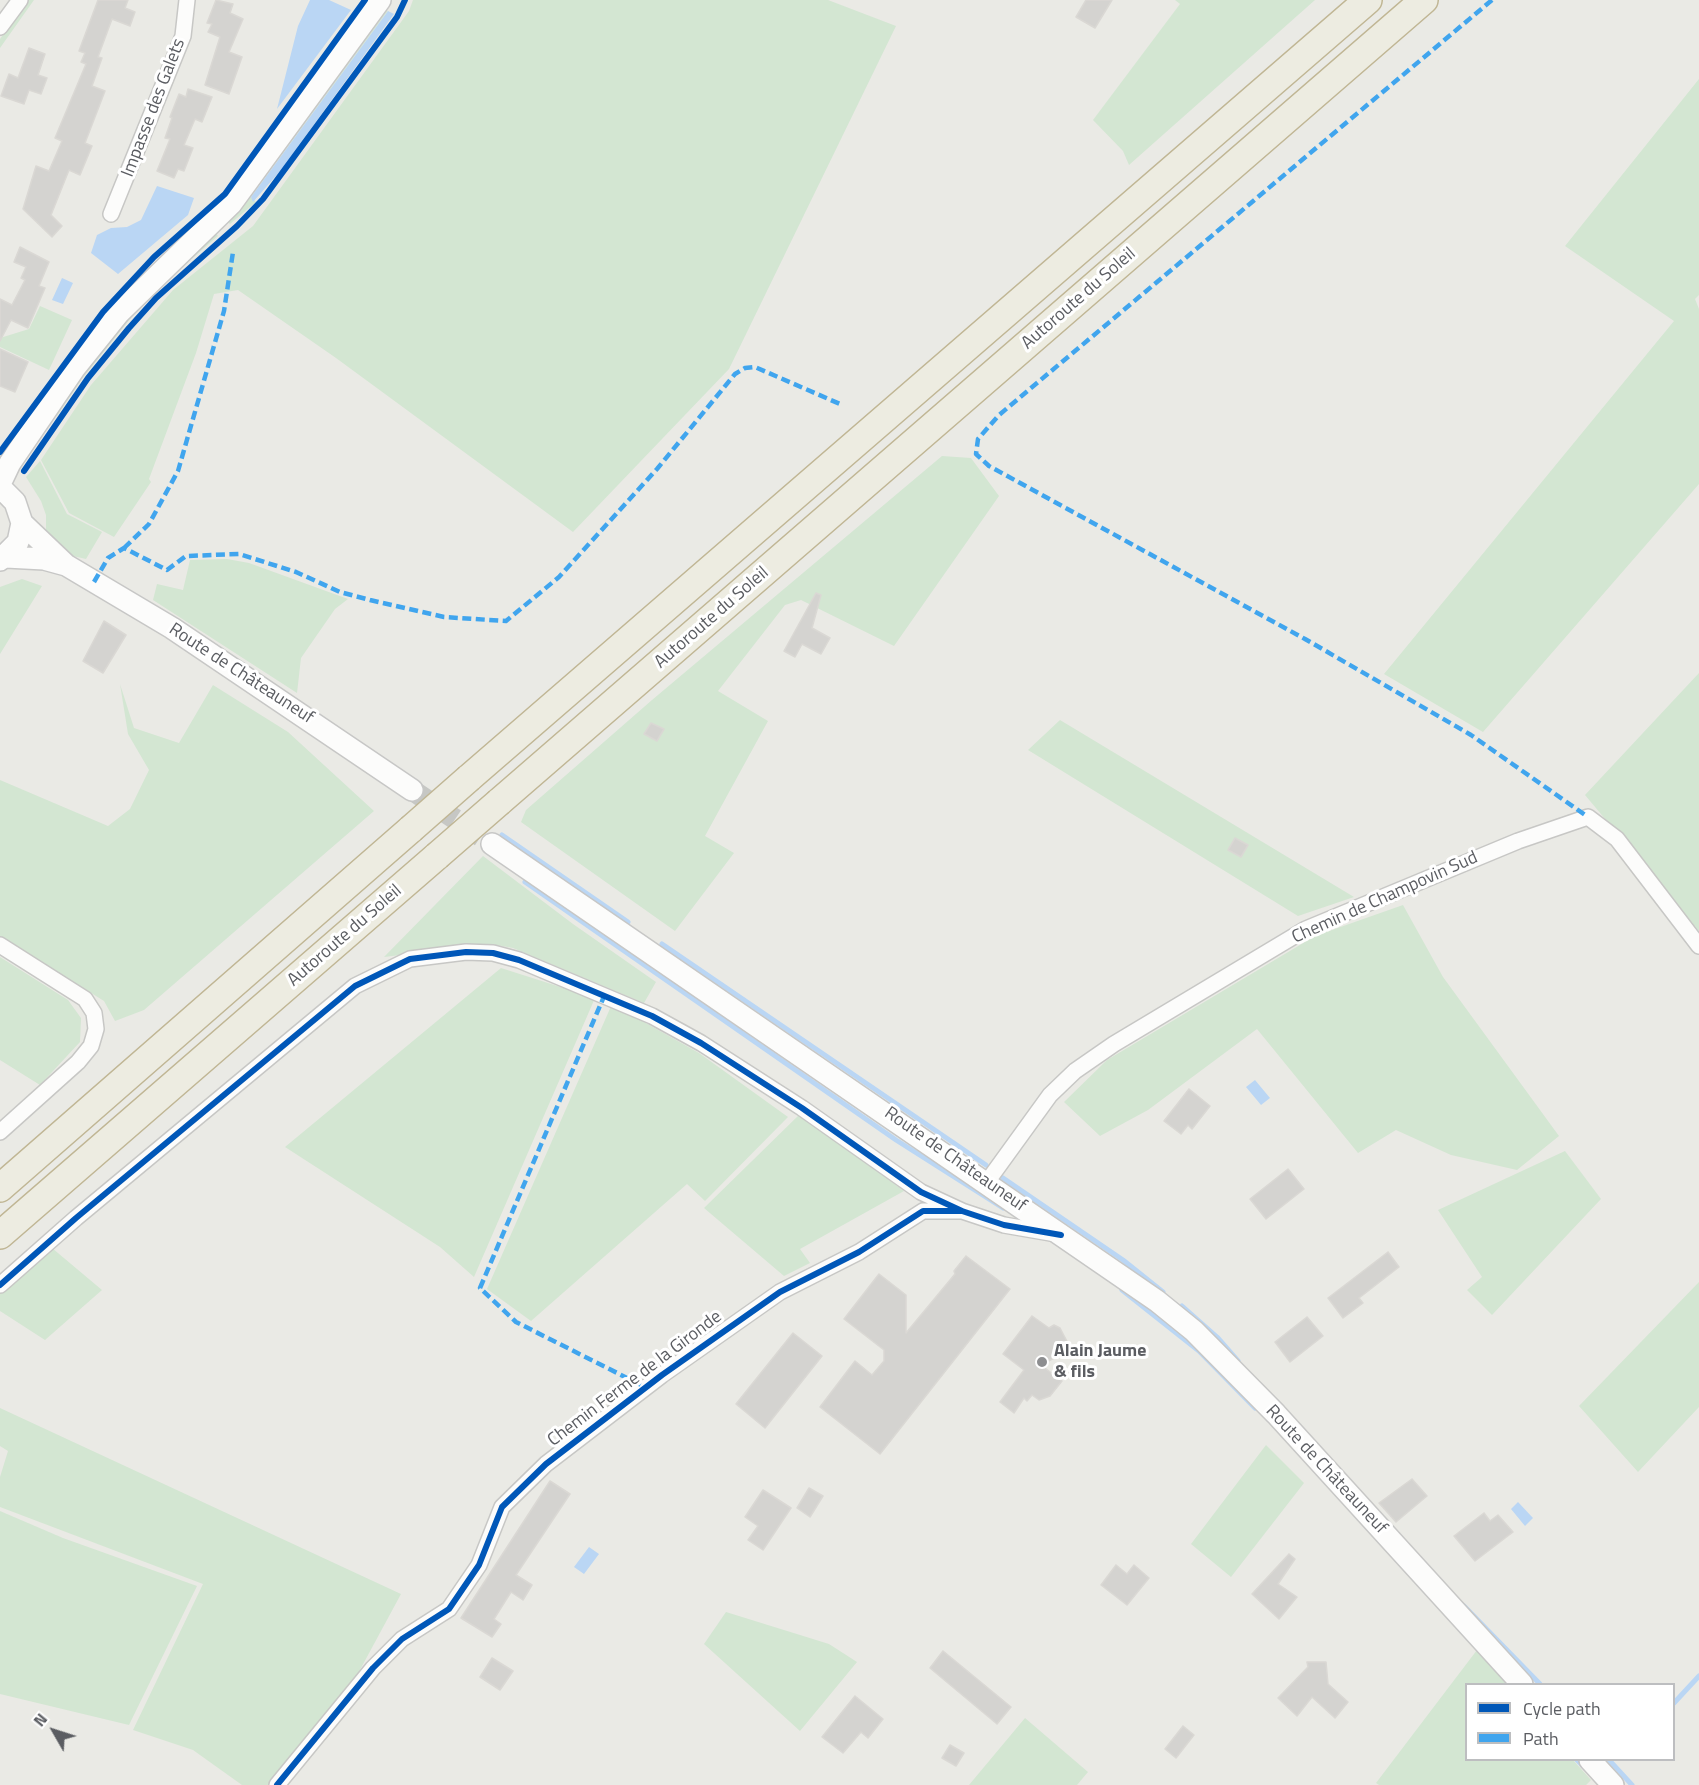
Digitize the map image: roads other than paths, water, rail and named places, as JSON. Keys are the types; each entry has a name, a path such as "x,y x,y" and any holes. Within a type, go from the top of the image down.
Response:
{"highway":[{"path":"1150,189 1192,129 1341,0"},
{"name":"Autoroute du Soleil","path":"0,1188 469,778 1368,0"},
{"name":"Autoroute du Soleil","path":"0,1235 1424,0"},
{"path":"1387,32 1441,0"}],"main road":[{"path":"0,486 10,463 74,369 119,313 231,204 380,0"},
{"name":"Route de Châteauneuf","path":"0,486 15,502 22,524 66,565 182,635 412,790"},
{"name":"Route de Châteauneuf","path":"3,559 18,542 22,524"},
{"name":"Route de Châteauneuf","path":"3,559 44,559 66,565"},
{"name":"Route de Châteauneuf","path":"492,844 1122,1275 1194,1331 1276,1414 1521,1683"},
{"path":"1591,1761 1613,1785"}],"street":[{"path":"0,27 20,0"},
{"name":"Impasse des Galets","path":"111,214 183,36 187,0"},
{"name":"Chemin de Champovin Sud","path":"987,1182 1050,1095 1076,1071 1114,1044 1306,929 1518,841 1588,817 1617,839 1699,946"},
{"path":"0,945 85,999 94,1013 96,1029 91,1046 78,1062 0,1132"},
{"path":"0,1285 76,1218 355,986 410,958 466,952 493,953 519,960 652,1016 701,1043 802,1108 921,1192 962,1211"},
{"name":"Chemin Ferme de la Gironde","path":"277,1785 387,1653 402,1639 449,1609 479,1565 502,1507 546,1464 645,1387 780,1292 859,1252 922,1210 962,1211 1004,1226 1062,1234"}],"water":[{"path":"310,0 329,0 351,10 277,109 298,26"},
{"path":"388,11 394,14 281,170 253,202 251,197"},
{"path":"157,186 194,198 188,215 118,274 91,253 97,235 111,228 127,227 141,220"},
{"path":"62,278 73,283 63,304 52,300"},
{"path":"1255,1080 1270,1098 1261,1105 1246,1087"},
{"path":"1518,1502 1533,1518 1525,1526 1511,1509"},
{"path":"589,1547 599,1554 584,1574 574,1567"}],"waterway":[{"path":"502,835 628,922"},
{"path":"525,882 896,1140 1003,1208"},
{"path":"662,944 986,1165"},
{"path":"1003,1178 1123,1260 1163,1292"},
{"path":"1122,1290 1199,1351 1255,1408"},
{"path":"1182,1306 1217,1337 1238,1361"},
{"path":"1464,1606 1539,1683"},
{"path":"1675,1702 1699,1676"},
{"path":"1578,1761 1585,1768"},
{"path":"1610,1761 1632,1785"}],"tunnel":[{"path":"412,790 492,844"}],"place":[{"name":"Alain Jaume & fils","path":"1042,1362"}]}
